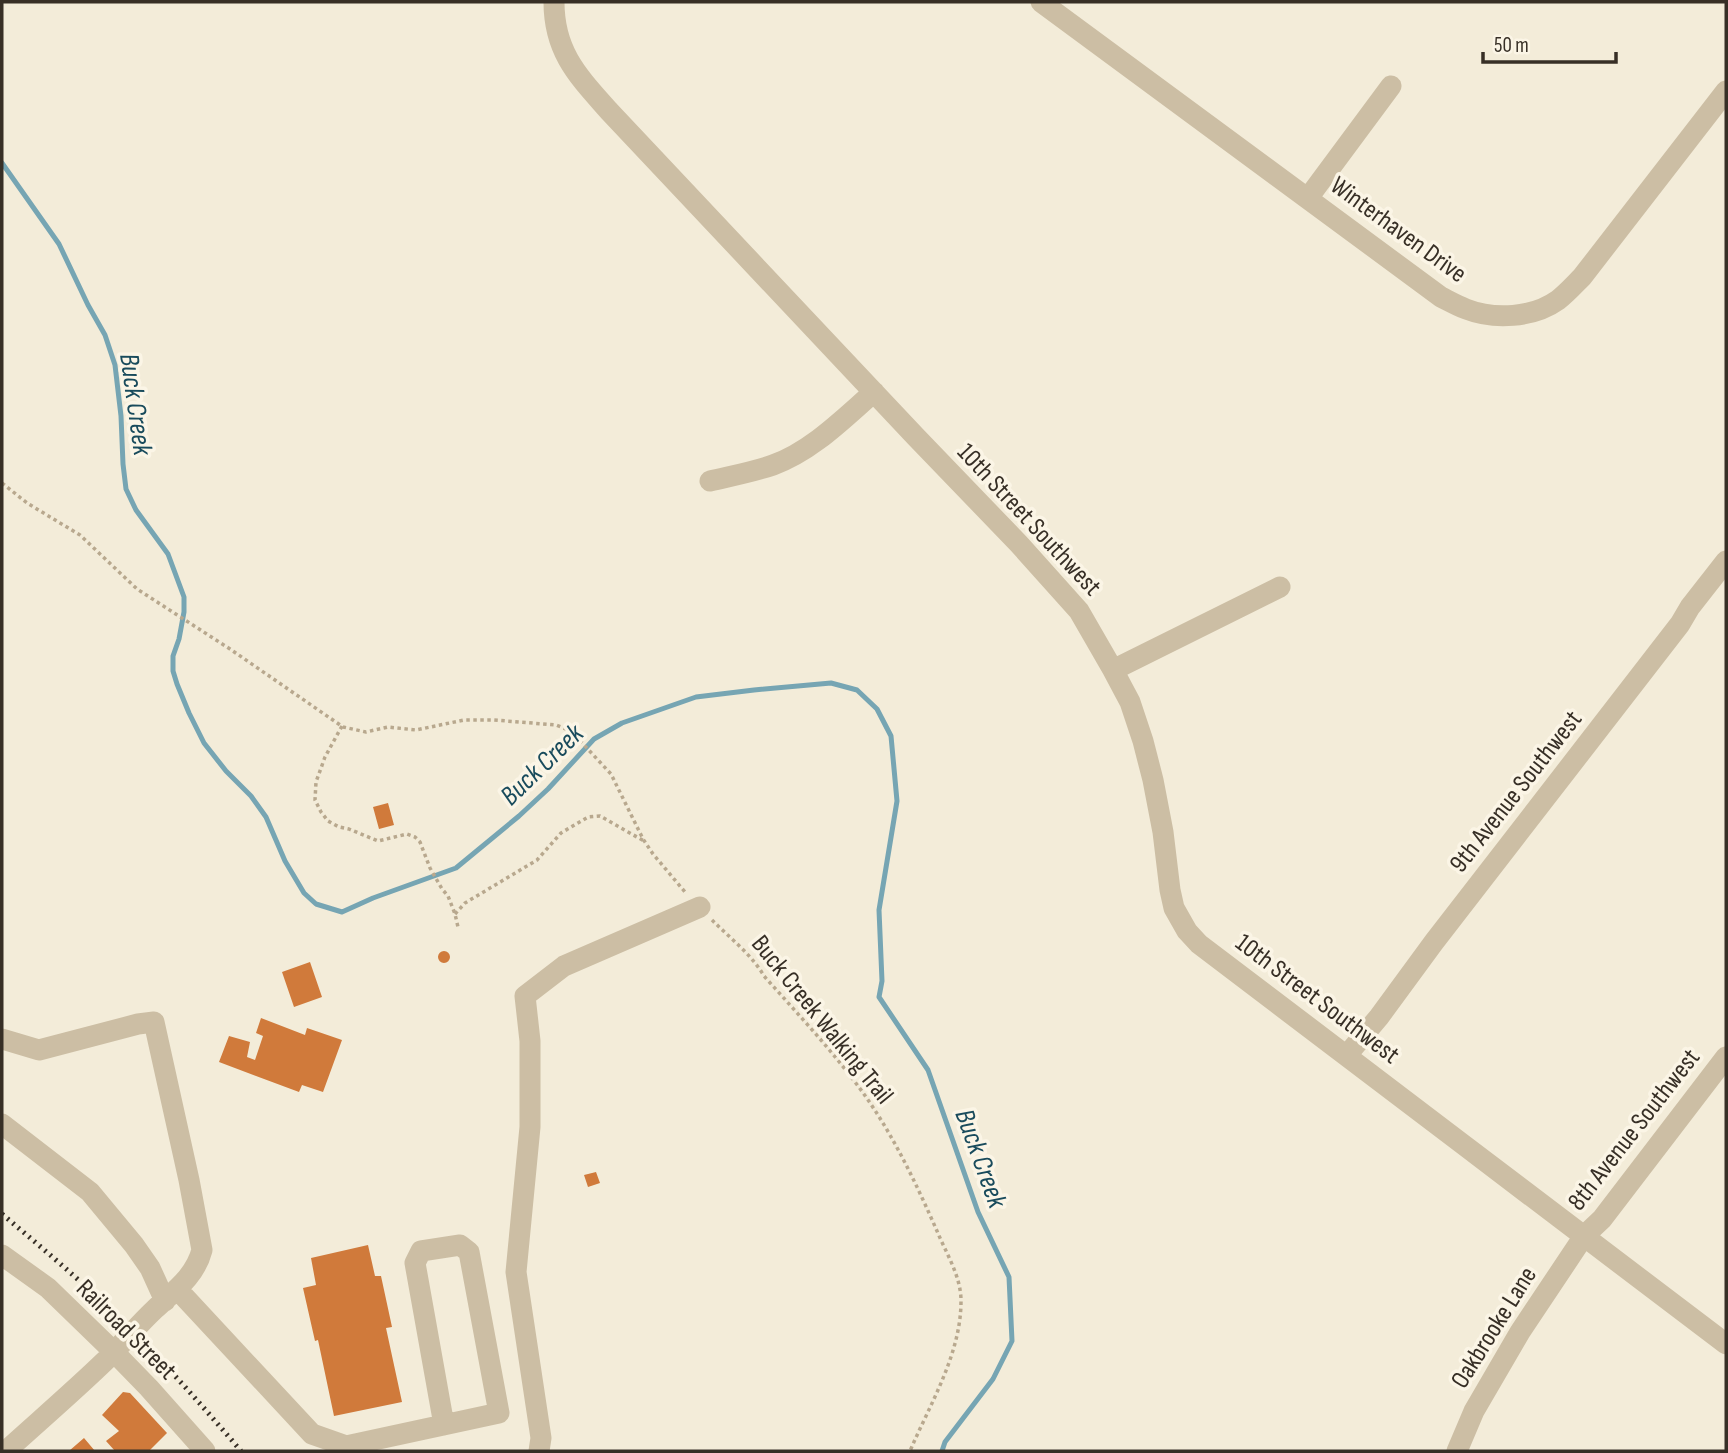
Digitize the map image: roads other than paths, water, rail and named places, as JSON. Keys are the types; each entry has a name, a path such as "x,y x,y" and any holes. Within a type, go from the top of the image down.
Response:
{"street":[{"name":"10th Street Southwest","path":"554,2 554,19 561,46 587,87 1079,611 1130,702 1153,780 1174,908 1199,944 1726,1344"},
{"name":"Winterhaven Drive","path":"1041,2 1441,297 1467,310 1487,315 1528,313 1544,309 1557,301 1582,277 1726,91"},
{"path":"1308,198 1391,86"},
{"path":"710,481 775,464 794,454 810,445 874,392"},
{"name":"9th Avenue Southwest","path":"1347,1055 1379,1017 1726,561"},
{"path":"1114,670 1280,587"},
{"path":"538,1451 541,1438 516,1272 530,1127 530,1041 525,996 564,966 700,907"},
{"path":"2,1039 39,1050 154,1022 190,1180 202,1250 194,1272 172,1295 156,1307 114,1352 6,1451"},
{"name":"8th Avenue Southwest","path":"1584,1236 1609,1209 1726,1057"},
{"path":"2,1124 90,1192 172,1295 315,1443 346,1446 444,1425 499,1413 469,1252 460,1245 421,1251 415,1263 444,1425"},
{"name":"Oakbrooke Lane","path":"1457,1451 1474,1411 1520,1332 1584,1236"},
{"name":"Railroad Street","path":"2,1255 48,1288 149,1388 205,1451"}],"waterway":[{"name":"Buck Creek","path":"2,163 59,244 105,335 115,365 126,489 136,510 168,554 184,597 184,612 173,656 173,671 189,713 204,743 266,817 285,861 304,893 316,904 342,912 456,868 548,789 594,739 622,723 696,697 831,683 857,690 877,709 891,736 897,801 879,910 882,981 879,997 928,1070 978,1212 1009,1277 1012,1341 993,1379 945,1442 942,1451"}],"railway":[{"path":"2,1214 117,1316 175,1376 241,1451"}]}
